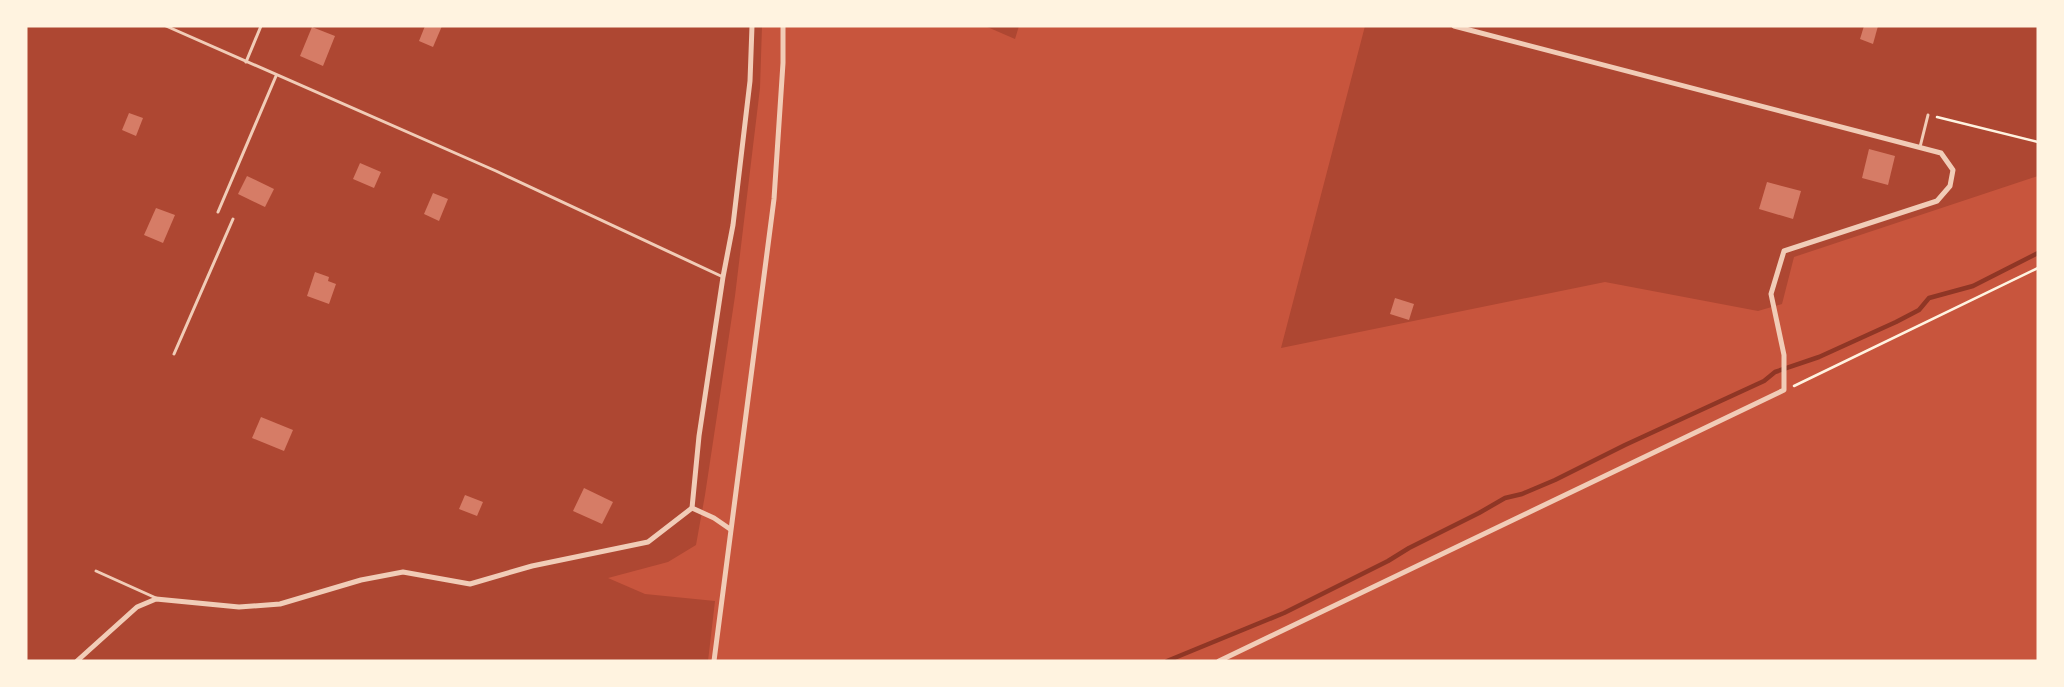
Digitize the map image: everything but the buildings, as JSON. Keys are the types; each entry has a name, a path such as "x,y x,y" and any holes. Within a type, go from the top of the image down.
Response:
{"street":[{"path":"77,661 137,607 156,598 239,607 280,604 361,580 403,572 470,584 532,566 648,542 692,508 699,436 722,277 733,226 750,81 752,26"},
{"path":"714,661 774,199 783,62 783,26"},
{"path":"1219,661 1784,390 1784,355 1771,294 1784,251 1937,201 1950,186 1953,170 1940,153 1454,26"},
{"path":"692,508 714,518 730,529"}],"lane":[{"path":"166,26 276,76 488,167 722,277"},
{"path":"246,62 261,26"},
{"path":"218,212 276,76"},
{"path":"1920,148 1928,115"},
{"path":"174,354 234,219"},
{"path":"96,571 156,598"}],"path":[{"path":"1928,115 2038,142"},
{"path":"1784,390 2038,268"}],"shaded area":[{"path":"26,26 762,26 760,88 735,296 696,545 668,562 608,578 645,594 715,601 708,661 26,661"},
{"path":"985,26 1019,26 1015,39"},
{"path":"1365,26 2038,26 2038,176 1794,257 1782,304 1758,311 1605,282 1281,348"}],"waterway":[{"path":"1167,661 1284,613 1388,561 1505,498 1522,494 1555,480 1625,445 1764,381 1775,372 1819,357 1896,322 1919,310 1929,298 1973,286 2038,253"}]}
